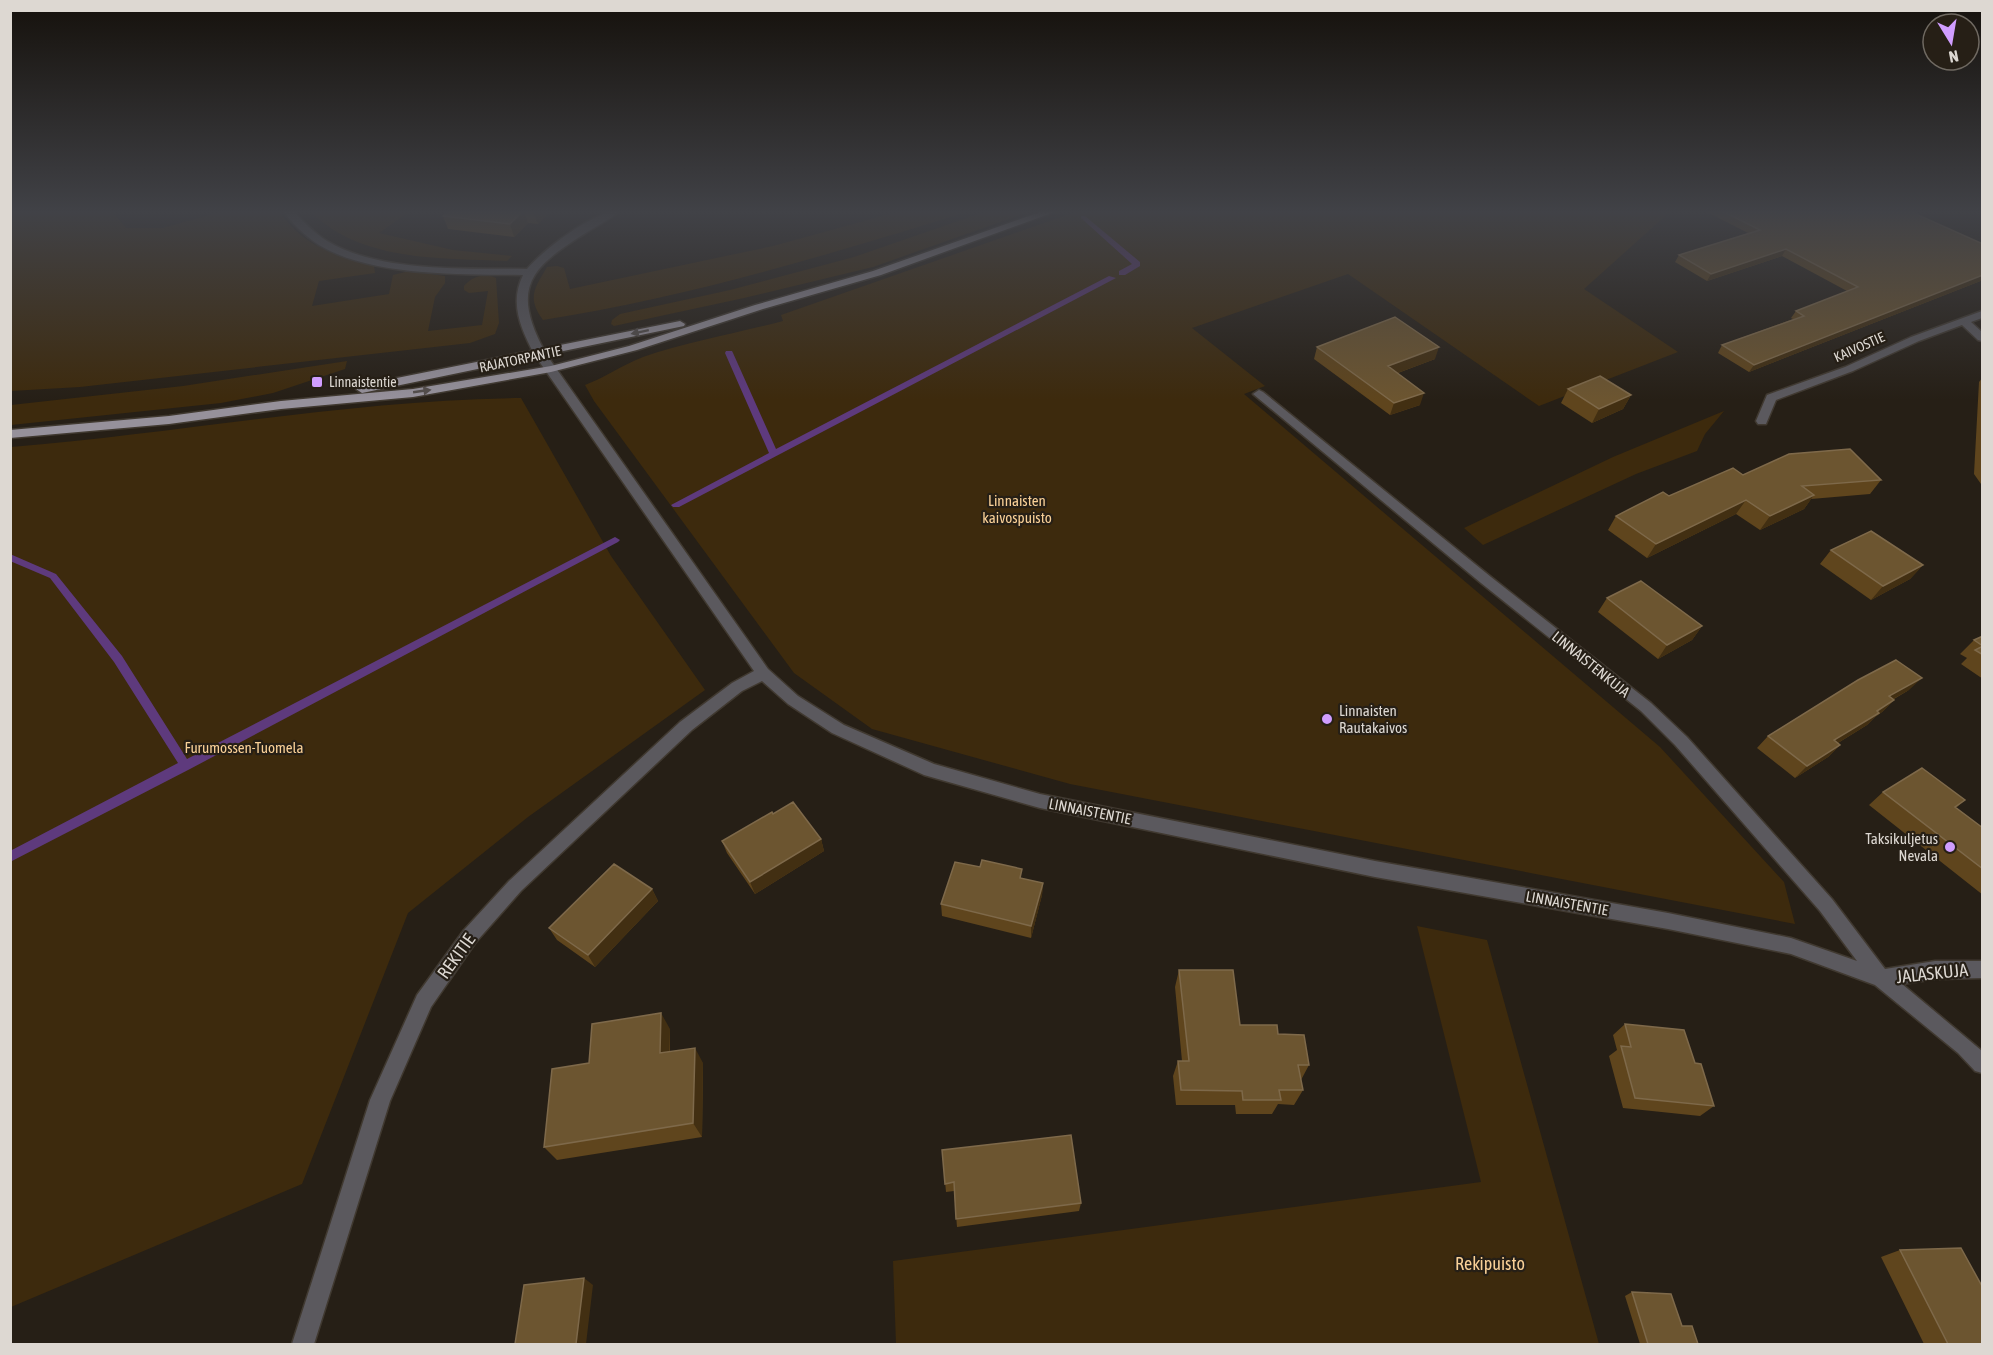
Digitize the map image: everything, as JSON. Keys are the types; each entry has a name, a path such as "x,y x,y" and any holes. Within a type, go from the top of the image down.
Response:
{"main road":[{"name":"RAJATORPANTIE","path":"10,434 169,420 280,405 413,393 551,369 633,348 759,307 876,273"},
{"name":"RAJATORPANTIE","path":"280,405 540,354 759,307"}],"street":[{"name":"LINNAISTENTIE","path":"529,273 523,287 522,306 527,328 540,354 763,673 793,700 838,729 930,770 1040,801 1375,869 1668,921 1779,944 1881,978 1965,1046 1983,1064"},
{"name":"KAIVOSTIE","path":"1762,421 1771,398 1849,369 1915,339 1983,314"},
{"path":"1965,322 1983,338"},
{"name":"LINNAISTENKUJA","path":"1259,394 1471,568 1646,707 1681,741 1826,905 1881,978"},
{"name":"REKITIE","path":"303,1344 380,1100 424,1001 470,936 515,886 686,726 736,687 763,673"},
{"name":"JALASKUJA","path":"1881,978 1935,970 1983,969"}],"green space":[{"path":"11,273 373,273 319,281 312,306 389,294 393,275 400,273 445,276 445,283 435,297 428,331 482,325 488,291 469,293 464,290 464,286 471,280 483,276 496,278 499,323 495,334 470,343 80,387 11,391"},
{"path":"544,273 565,273 570,289 644,273 759,273 652,299 543,320 535,306 534,294"},
{"path":"793,273 847,273 614,326 611,324 612,320 620,314 730,290"},
{"name":"Linnaisten kaivospuisto","path":"900,273 1602,273 1584,289 1678,352 1539,406 1348,274 1192,328 1265,386 1244,394 1660,747 1784,882 1795,924 1070,784 872,729 794,673 594,401 585,385 643,357 694,342 783,321 781,315"},
{"path":"347,361 345,369 273,393 221,403 11,425 11,405 183,386"},
{"name":"Furumossen-Tuomela","path":"521,398 611,556 705,690 528,817 408,913 302,1184 11,1307 11,447 329,411 457,400"},
{"path":"1724,411 1705,434 1697,451 1636,474 1483,545 1464,528 1613,457"},
{"name":"Rekipuisto","path":"1417,926 1487,940 1599,1344 896,1344 893,1261 1481,1182"}],"building":[{"path":"1832,273 1983,273 1754,365 1722,345 1804,316 1796,311 1858,287"},
{"path":"1395,317 1439,347 1388,366 1424,393 1394,403 1317,347"},
{"path":"1600,376 1631,395 1599,409 1568,389"},
{"path":"1850,449 1881,480 1802,486 1814,495 1770,516 1746,500 1656,544 1616,516 1663,492 1669,496 1733,468 1743,475 1789,454"},
{"path":"1871,531 1923,565 1883,586 1831,550"},
{"path":"1641,581 1702,626 1667,645 1607,598"},
{"path":"1983,636 1983,646 1974,640"},
{"path":"1983,646 1983,655 1975,650"},
{"path":"1896,660 1922,678 1889,696 1894,700 1877,711 1879,713 1834,740 1840,745 1807,766 1768,736 1858,680"},
{"path":"1922,768 1965,800 1955,807 1983,828 1983,869 1883,792"},
{"path":"793,802 821,839 750,882 722,841"},
{"path":"982,860 1022,869 1020,878 1043,883 1031,926 941,904 955,862 980,867"},
{"path":"614,864 652,889 588,955 549,928"},
{"path":"1179,970 1233,970 1240,1025 1277,1025 1278,1034 1304,1035 1309,1065 1298,1065 1303,1090 1279,1090 1281,1100 1243,1100 1242,1091 1181,1090 1178,1061 1189,1061"},
{"path":"661,1013 660,1053 695,1048 693,1123 544,1147 552,1069 589,1063 592,1024"},
{"path":"1625,1024 1684,1030 1695,1063 1701,1064 1714,1106 1635,1098 1621,1046 1631,1047"},
{"path":"1071,1135 1081,1203 956,1219 954,1182 945,1184 942,1150"},
{"path":"1961,1248 1983,1288 1983,1344 1948,1344 1900,1250"},
{"path":"584,1278 576,1344 515,1344 524,1285"},
{"path":"1632,1292 1671,1294 1682,1326 1692,1326 1698,1344 1648,1344"}],"waterway":[{"path":"774,454 1112,278"},
{"path":"729,353 774,454"},
{"path":"676,505 774,454"},
{"path":"185,765 615,540"},
{"path":"10,557 53,576 118,659 185,765"},
{"path":"10,857 185,765"}],"place":[{"name":"Linnaistentie","path":"317,382"},
{"name":"Linnaisten Rautakaivos","path":"1327,719"},
{"name":"Taksikuljetus Nevala","path":"1950,847"}]}
